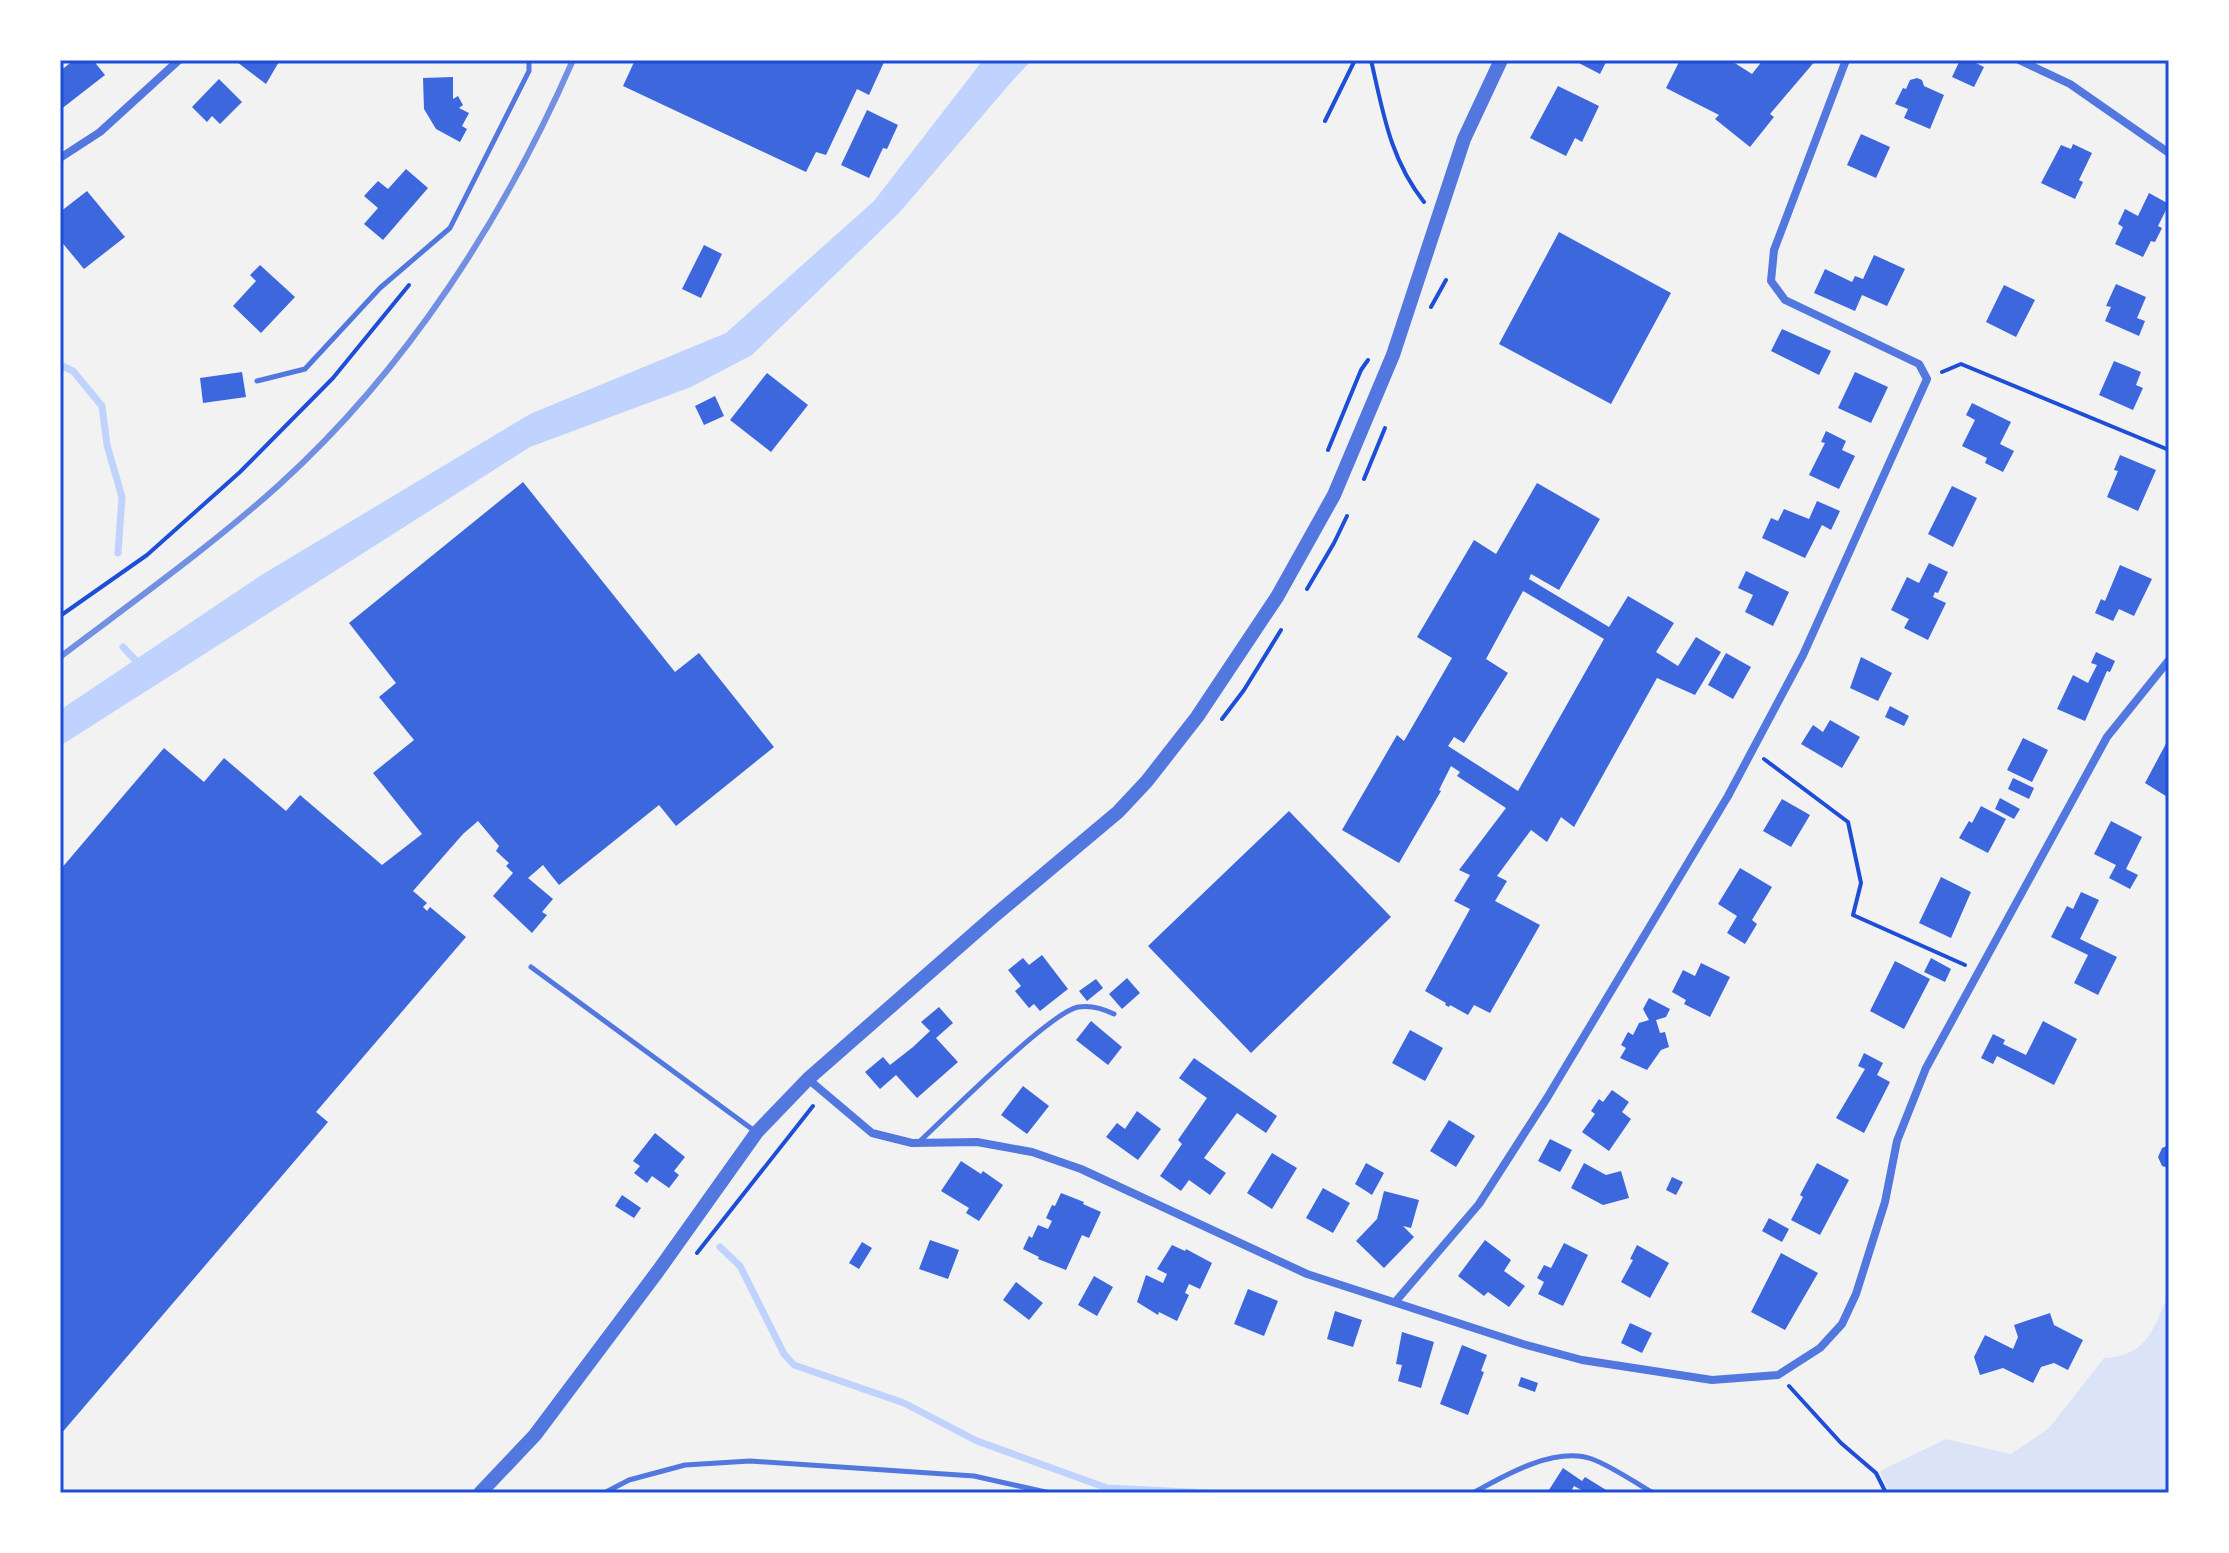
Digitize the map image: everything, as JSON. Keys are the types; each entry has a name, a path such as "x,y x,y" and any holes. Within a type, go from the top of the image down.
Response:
{"street":[{"path":"60,158 100,132 179,60"},
{"path":"480,1493 535,1435 757,1132 808,1079 1118,812 1147,781 1197,717 1277,597 1334,495 1393,355 1464,139 1501,60"},
{"path":"1396,1301 1479,1204 1530,1125 1753,751 1803,655 1927,379 1919,364 1785,300 1771,281 1774,250 1846,60"},
{"path":"2019,60 2070,84 2169,153"},
{"path":"808,1079 872,1133 917,1143 977,1142 1032,1152 1081,1169 1307,1274 1582,1360 1712,1380 1778,1375 1820,1348 1842,1324 1856,1294 1885,1202 1897,1141 1926,1068 2107,737 2169,660"}],"lane":[{"path":"257,381 305,369 380,288 450,228 529,71 529,60"},
{"path":"531,967 757,1132"},
{"path":"917,1143 1064,1012 1080,1007 1102,1009 1114,1014"},
{"path":"1473,1493 1514,1470 1576,1455 1594,1460 1653,1493"},
{"path":"604,1493 629,1480 685,1465 750,1461 974,1476 1050,1493"}],"path":[{"path":"1325,121 1355,60"},
{"path":"1371,60 1393,148 1407,180 1428,205 1441,212"},
{"path":"60,616 147,555 240,472 333,378 410,285"},
{"path":"1927,379 1961,364 2169,450"},
{"path":"1753,751 1848,822 1861,883 1853,915 1978,970"},
{"path":"1778,1375 1841,1443 1876,1473 1886,1493"}],"shaded area":[{"path":"2169,1293 2169,1493 1889,1493 1880,1471 1946,1439 2011,1454 2049,1428 2104,1358 2119,1356 2140,1346 2153,1329"}],"water":[{"path":"983,60 1032,60 899,213 752,355 691,387 530,447 60,746 60,710 263,574 530,414 726,333 874,201"}],"building":[{"path":"74,60 93,60 105,75 60,110 60,71"},
{"path":"280,60 266,84 237,62"},
{"path":"635,60 885,60 869,95 857,89 826,155 816,152 806,172 623,86"},
{"path":"1573,60 1607,60 1600,74"},
{"path":"1680,60 1730,60 1752,74 1763,60 1816,60 1770,114 1774,117 1750,147 1715,119 1719,115 1666,88"},
{"path":"1960,60 1970,60 1984,67 1974,87 1952,77"},
{"path":"453,77 453,99 458,96 463,105 459,108 469,113 462,126 467,129 460,142 436,129 424,109 423,78"},
{"path":"219,79 242,102 220,124 212,116 207,122 192,107"},
{"path":"1910,80 1922,80 1924,86 1944,95 1930,129 1904,118 1908,109 1895,104 1903,88 1906,89"},
{"path":"1558,86 1599,106 1582,142 1575,138 1566,156 1530,138"},
{"path":"867,110 898,125 869,178 841,165"},
{"path":"1861,134 1890,147 1876,178 1847,165"},
{"path":"2073,144 2092,153 2079,180 2083,182 2075,199 2041,183 2061,145 2071,149"},
{"path":"406,169 428,188 383,240 364,224 378,208 364,196 378,181 388,189"},
{"path":"87,191 125,237 84,269 60,240 60,212"},
{"path":"2149,193 2169,204 2158,226 2162,228 2143,257 2115,244 2123,227 2118,224 2125,209 2138,216"},
{"path":"1559,232 1671,293 1611,404 1499,344"},
{"path":"704,245 722,254 701,298 682,289"},
{"path":"1874,255 1905,269 1887,306 1862,295 1855,311 1814,293 1825,269 1852,282 1855,276 1863,279"},
{"path":"260,265 295,297 261,333 233,306 256,281 250,275"},
{"path":"2116,284 2146,297 2137,318 2145,321 2139,336 2105,321 2111,307 2106,306"},
{"path":"2004,285 2035,300 2016,337 1986,322"},
{"path":"1782,329 1831,351 1819,375 1771,351"},
{"path":"2114,361 2141,372 2136,385 2143,388 2133,410 2099,395"},
{"path":"242,372 246,397 203,403 200,378"},
{"path":"1855,372 1888,387 1871,423 1838,408"},
{"path":"767,373 808,405 771,452 730,420"},
{"path":"715,396 724,416 704,425 695,406"},
{"path":"1972,403 2011,422 2000,444 2014,451 2003,472 1985,463 1987,458 1962,446 1975,420 1966,415"},
{"path":"1826,431 1846,441 1842,450 1855,456 1839,489 1809,475 1825,443 1821,442"},
{"path":"2120,455 2156,470 2138,511 2107,497 2118,471 2114,470"},
{"path":"523,482 675,672 699,653 774,747 676,826 659,805 559,885 543,865 528,878 553,899 542,912 547,915 532,933 493,896 513,873 506,866 509,863 496,851 499,846 478,821 463,834 413,891 427,903 423,907 427,911 430,907 466,937 316,1112 328,1122 60,1435 60,870 164,748 204,782 224,758 286,811 300,795 382,865 422,834 373,773 414,740 379,697 396,683 349,623"},
{"path":"1537,483 1600,519 1559,590 1531,574 1529,579 1609,627 1628,596 1674,623 1656,652 1678,666 1696,637 1721,652 1695,695 1657,678 1574,827 1561,817 1547,842 1531,830 1497,876 1507,881 1495,901 1540,925 1490,1013 1474,1005 1468,1015 1445,1005 1425,991 1470,909 1454,901 1470,875 1459,870 1506,808 1457,776 1460,772 1451,766 1441,791 1399,863 1342,830 1397,735 1404,741 1452,658 1417,637 1474,540 1496,554","holes":["1523,591 1604,639 1518,791 1448,746 1454,737 1464,743 1508,673 1486,659"]},
{"path":"1952,486 1977,498 1953,547 1928,534"},
{"path":"1817,501 1840,511 1831,530 1822,525 1805,558 1762,538 1771,518 1778,521 1784,509 1809,519"},
{"path":"1929,563 1948,572 1933,597 1946,603 1928,640 1904,628 1909,619 1891,610 1907,577 1919,583"},
{"path":"2120,565 2152,579 2134,616 2119,609 2113,621 2095,613 2101,599 2105,601"},
{"path":"1746,571 1789,592 1773,626 1745,612 1753,595 1738,588"},
{"path":"2096,652 2115,661 2110,672 2107,671 2085,721 2057,709 2073,675 2088,683 2097,665 2091,663"},
{"path":"1726,653 1751,667 1733,699 1708,685"},
{"path":"1861,657 1892,673 1878,701 1850,688"},
{"path":"1890,706 1909,716 1904,726 1885,717"},
{"path":"1830,720 1860,737 1842,768 1801,744 1813,725 1823,732"},
{"path":"2023,738 2048,750 2032,782 2007,770"},
{"path":"2169,738 2169,798 2145,783"},
{"path":"2013,778 2034,788 2029,799 2008,789"},
{"path":"2000,798 2020,809 2014,819 1995,809"},
{"path":"1782,799 1810,815 1791,847 1763,831"},
{"path":"1981,806 2006,819 1988,853 1959,838"},
{"path":"1289,811 1391,917 1251,1053 1148,946"},
{"path":"2111,821 2142,837 2126,869 2138,875 2130,889 2109,878 2116,865 2094,854"},
{"path":"1740,868 1772,887 1752,920 1757,924 1745,944 1727,933 1737,916 1718,904"},
{"path":"1941,877 1971,892 1951,938 1919,923"},
{"path":"2081,892 2099,900 2080,939 2117,957 2098,995 2074,983 2088,955 2051,937 2067,906 2073,909"},
{"path":"1042,955 1068,989 1040,1011 1034,1004 1029,1008 1015,991 1021,986 1008,970 1023,958 1029,965"},
{"path":"1931,958 1951,969 1945,982 1924,972"},
{"path":"1895,961 1930,979 1904,1029 1870,1011"},
{"path":"1701,963 1730,977 1710,1017 1684,1004 1686,1000 1672,992 1683,970 1695,976"},
{"path":"1127,978 1140,993 1122,1009 1109,994"},
{"path":"1096,979 1103,988 1087,1001 1079,991"},
{"path":"1649,998 1670,1009 1666,1017 1656,1020 1660,1033 1665,1032 1669,1047 1661,1050 1647,1070 1620,1058 1626,1048 1621,1045 1628,1032 1633,1035 1639,1023 1649,1020 1643,1009"},
{"path":"939,1007 953,1023 936,1038 958,1062 917,1098 896,1075 880,1089 865,1072 883,1057 890,1065 913,1047 930,1031 921,1022"},
{"path":"1091,1021 1122,1047 1108,1065 1076,1040"},
{"path":"2043,1021 2077,1039 2054,1085 1997,1056 1993,1064 1981,1058 1993,1034 2005,1040 2003,1044 2026,1055"},
{"path":"1410,1030 1443,1048 1425,1081 1392,1063"},
{"path":"1864,1053 1883,1063 1877,1075 1890,1082 1864,1133 1836,1118 1865,1069 1858,1066"},
{"path":"1194,1058 1277,1116 1266,1133 1237,1113 1204,1158 1226,1173 1210,1195 1189,1180 1181,1191 1160,1176 1182,1144 1178,1140 1207,1098 1179,1078"},
{"path":"1023,1086 1049,1106 1027,1134 1001,1115"},
{"path":"1612,1090 1629,1102 1622,1112 1631,1119 1609,1151 1582,1132 1595,1114 1591,1111 1599,1099 1603,1102"},
{"path":"1137,1111 1161,1129 1138,1160 1106,1137 1117,1123 1125,1129"},
{"path":"1449,1120 1475,1136 1456,1167 1430,1151"},
{"path":"655,1133 685,1157 674,1171 679,1175 669,1188 652,1176 647,1183 634,1173 640,1166 633,1161"},
{"path":"1550,1139 1572,1150 1560,1172 1538,1161"},
{"path":"2169,1145 2169,1168 2162,1166 2158,1157 2162,1148"},
{"path":"1272,1153 1297,1168 1272,1209 1247,1193"},
{"path":"961,1161 1003,1185 979,1221 966,1213 969,1208 941,1191"},
{"path":"1366,1163 1384,1173 1372,1195 1355,1184"},
{"path":"1584,1163 1606,1175 1621,1171 1629,1198 1603,1205 1571,1188"},
{"path":"1817,1163 1849,1180 1820,1235 1791,1220"},
{"path":"1672,1177 1683,1182 1676,1195 1666,1190"},
{"path":"1323,1188 1350,1203 1333,1233 1306,1218"},
{"path":"1384,1191 1419,1200 1411,1228 1403,1226 1414,1237 1384,1268 1356,1241 1377,1219"},
{"path":"1061,1193 1101,1212 1089,1238 1082,1235 1066,1270 1038,1259 1023,1249 1038,1225 1048,1229 1052,1221 1046,1218"},
{"path":"622,1195 641,1208 634,1218 615,1206"},
{"path":"1769,1218 1789,1229 1782,1242 1762,1231"},
{"path":"930,1240 959,1250 948,1279 919,1269"},
{"path":"1485,1240 1511,1260 1504,1271 1525,1286 1509,1307 1488,1292 1484,1296 1458,1276"},
{"path":"862,1242 872,1248 859,1269 849,1263"},
{"path":"1564,1243 1588,1255 1563,1306 1538,1294 1544,1282 1537,1278 1544,1265 1551,1268"},
{"path":"1172,1245 1212,1263 1200,1289 1189,1284 1185,1293 1189,1295 1177,1321 1159,1312 1158,1315 1137,1302 1146,1275 1163,1283 1167,1274 1157,1269"},
{"path":"1637,1245 1669,1263 1650,1298 1621,1282"},
{"path":"1781,1253 1818,1273 1785,1330 1751,1312"},
{"path":"1094,1276 1113,1287 1097,1316 1078,1305"},
{"path":"1016,1282 1043,1303 1029,1320 1003,1300"},
{"path":"1248,1289 1278,1301 1264,1336 1234,1324"},
{"path":"1335,1311 1362,1320 1353,1347 1327,1339"},
{"path":"2050,1313 2054,1325 2083,1340 2068,1370 2054,1363 2041,1367 2033,1383 2003,1368 1980,1375 1974,1357 1985,1335 2013,1349 2018,1337 2014,1325"},
{"path":"1630,1323 1652,1333 1642,1353 1621,1343"},
{"path":"1402,1332 1434,1342 1421,1388 1398,1381 1402,1365 1396,1364"},
{"path":"1462,1345 1487,1355 1468,1415 1440,1404"},
{"path":"1521,1377 1538,1383 1535,1392 1518,1386"},
{"path":"1563,1468 1582,1481 1585,1477 1611,1493 1587,1493 1574,1486 1570,1493 1547,1493"}],"waterway":[{"path":"60,365 73,371 102,406 107,445 122,497 118,553"},
{"path":"123,647 141,666"},
{"path":"720,1247 740,1266 784,1354 794,1365 904,1403 977,1441 1107,1488 1209,1493"}],"railway":[{"path":"60,657 253,508 326,440 369,392 410,341 483,233 516,177 573,60"}]}
